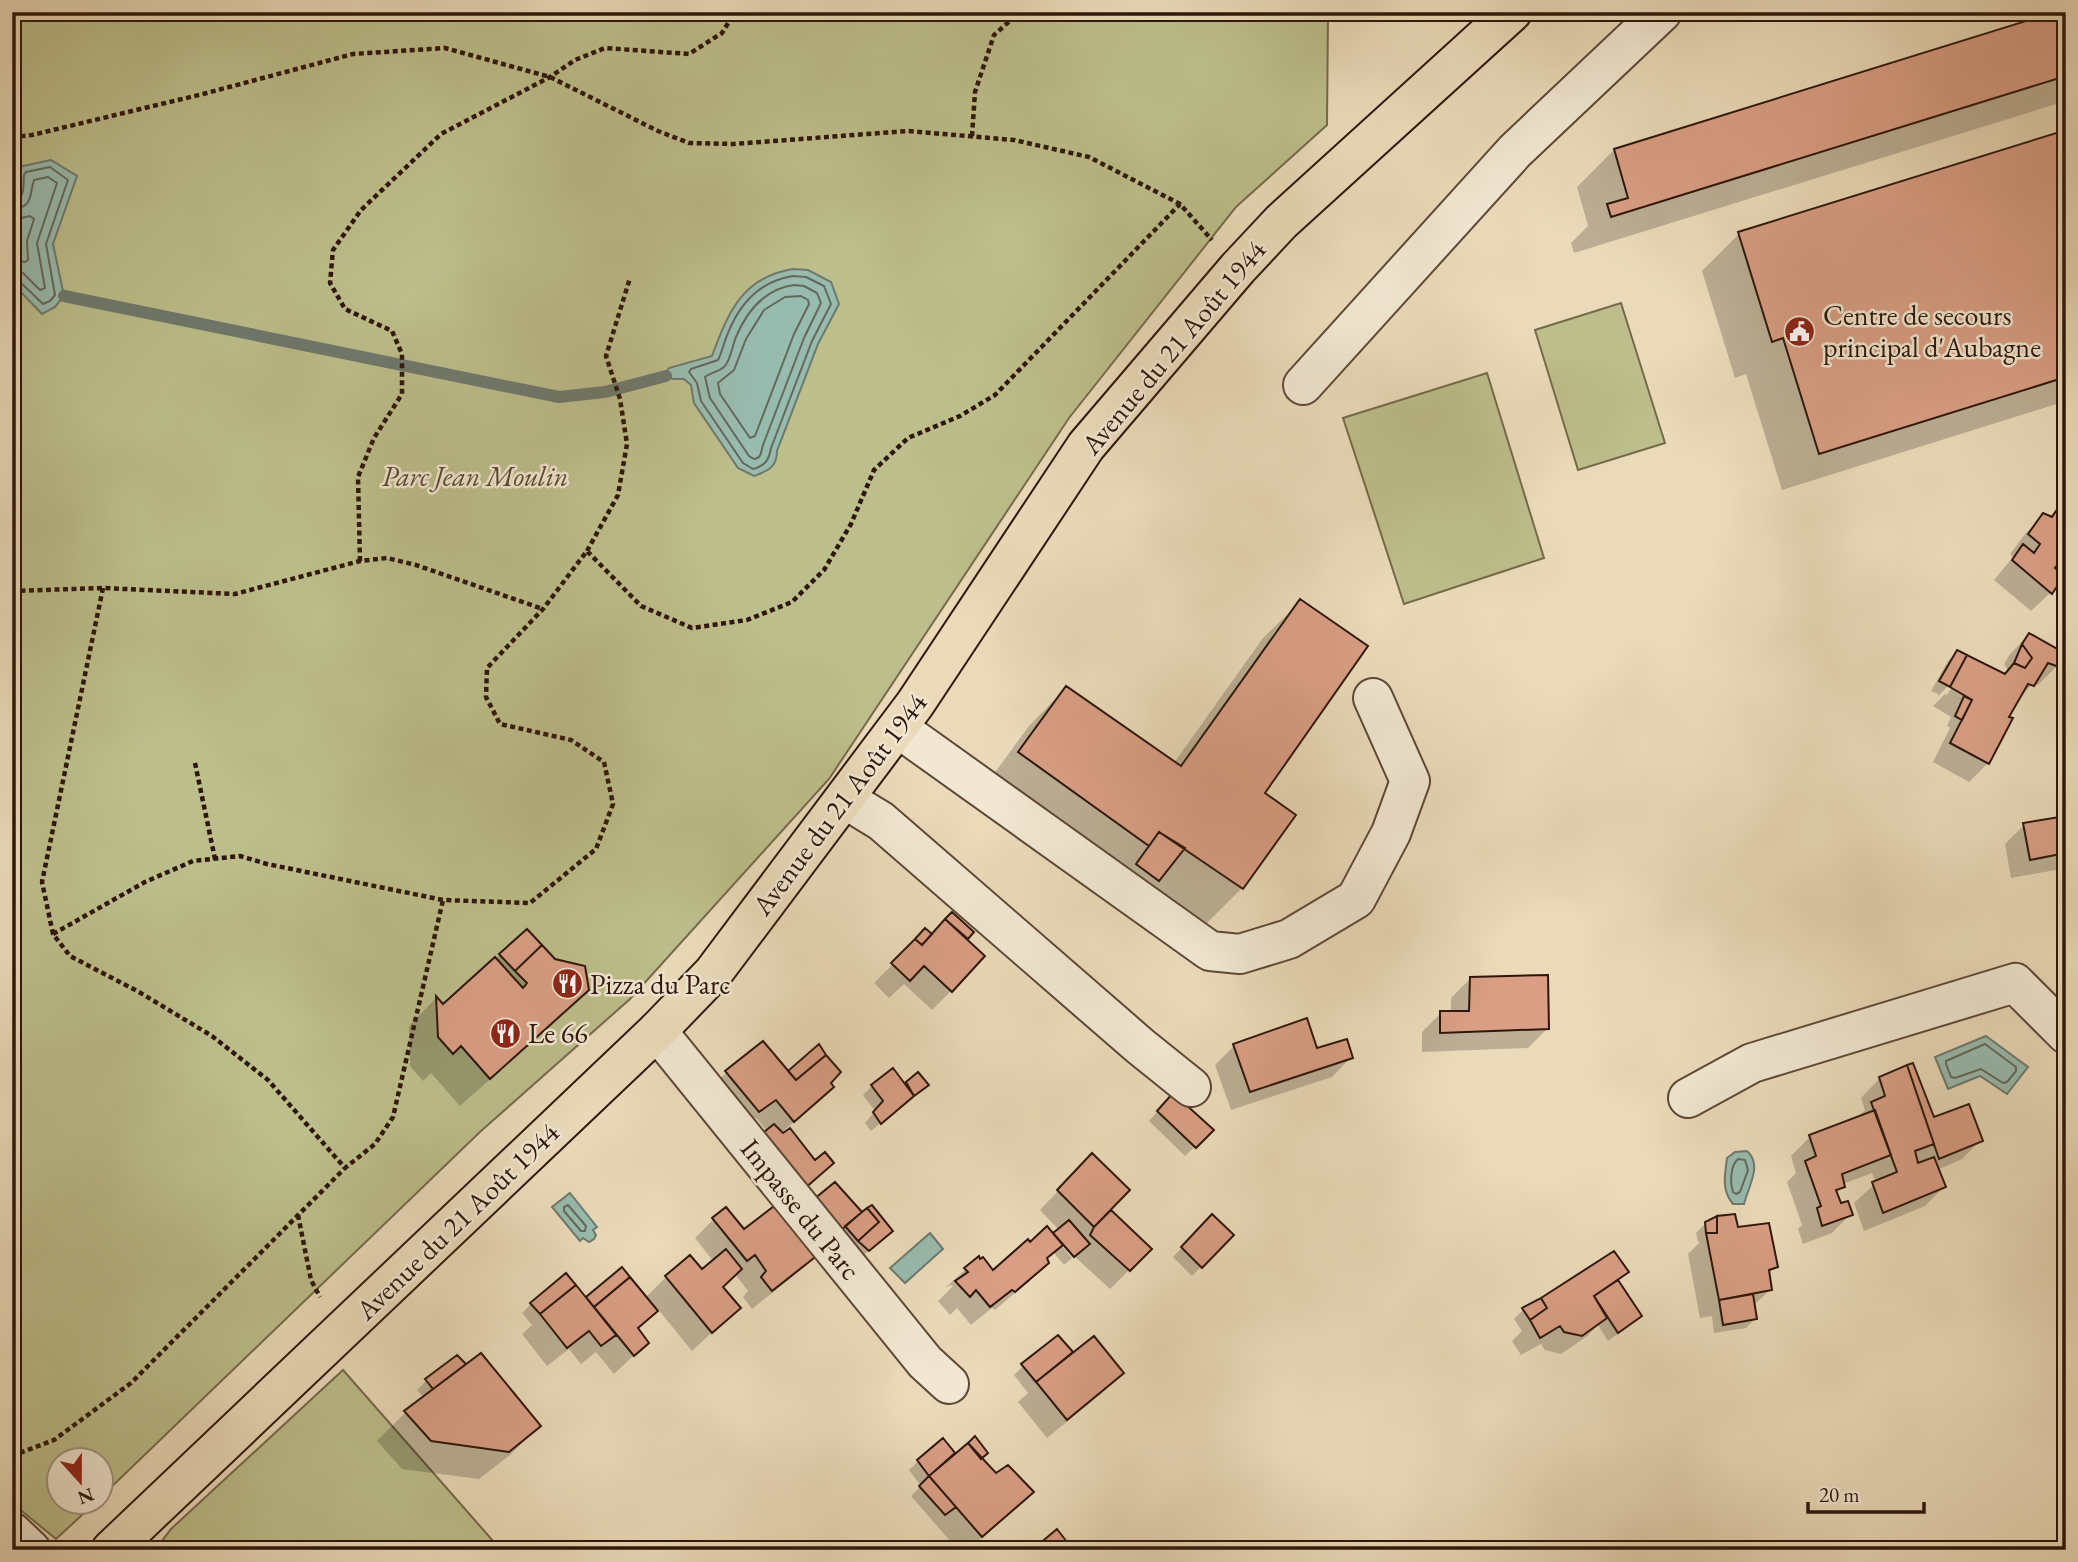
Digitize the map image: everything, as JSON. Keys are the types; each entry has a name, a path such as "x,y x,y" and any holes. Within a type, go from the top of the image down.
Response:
{"main road":[{"name":"Avenue du 21 Août 1944","path":"111,1550 657,1031 713,973 915,704 1086,446 1238,268 1281,222 1512,12"}],"lane":[{"path":"1303,385 1515,151 1662,12"},
{"path":"898,727 1210,951 1240,954 1289,939 1356,899 1391,833 1410,780 1373,698"},
{"path":"845,799 881,821 1119,1028 1191,1087"},
{"path":"1688,1098 1752,1063 2015,982 2066,1034"},
{"name":"Impasse du Parc","path":"657,1031 925,1362 949,1384"},
{"path":"12,1532 31,1550"}],"path":[{"path":"360,561 358,477 374,438 402,394 402,355 392,331 345,309 330,283 333,250 361,210 441,134 550,77 575,60 605,48 689,54 722,33 735,12"},
{"path":"972,136 975,92 994,35 1020,12"},
{"path":"12,137 32,135 111,116 353,54 445,48 550,77 658,131 689,143 733,144 908,131 1014,140 1089,157 1180,204 1238,268"},
{"path":"587,551 641,606 692,628 747,620 792,602 824,570 851,524 874,470 908,438 960,416 995,395 1180,204"},
{"path":"53,934 145,882 193,861 240,856 443,900 530,904 596,849 612,804 604,762 571,740 500,724 486,697 487,668 544,608 587,551 618,495 627,444 620,399 606,356 630,278"},
{"path":"12,591 103,588 235,594 360,561 387,558 416,565 544,608"},
{"path":"103,588 42,882 53,934 70,956 139,992 212,1036 268,1080 345,1168"},
{"path":"195,763 215,859"},
{"path":"12,1456 54,1440 131,1383 345,1168 375,1144 393,1117 443,900"},
{"path":"298,1215 311,1280 323,1303 345,1327"}],"green space":[{"name":"Parc Jean Moulin","path":"12,12 1328,12 1327,125 1236,207 1069,418 829,779 630,999 481,1131 116,1483 116,1446 46,1446 46,1516 81,1516 56,1539 12,1503"},
{"path":"1621,303 1665,443 1578,470 1535,330"},
{"path":"1487,373 1544,558 1404,604 1343,418"},
{"path":"343,1370 501,1550 155,1550 171,1529"}],"water":[{"path":"51,160 77,176 53,244 64,296 55,307 42,314 15,286 12,234 18,167"},
{"path":"793,269 808,270 831,282 839,304 818,344 775,461 767,470 754,476 738,468 694,403 691,385 684,379 666,376 666,372 669,368 712,356 724,325 739,299 761,280"},
{"path":"1986,1036 2028,1067 2007,1094 1980,1076 1948,1089 1935,1057"},
{"path":"1747,1151 1754,1163 1753,1176 1744,1204 1733,1204 1725,1188 1727,1158 1735,1152"},
{"path":"570,1193 597,1227 593,1230 596,1235 594,1239 589,1242 583,1238 580,1241 552,1207"},
{"path":"930,1233 943,1249 905,1283 890,1268"}],"building":[{"path":"2055,12 2066,12 2066,76 1611,217 1607,204 1628,198 1614,149"},
{"path":"2066,130 2066,377 1819,454 1783,338 1772,342 1738,232"},
{"path":"2062,502 2066,505 2066,555 2055,568 2064,576 2052,594 2012,560 2023,544 2034,553 2040,544 2028,534 2043,513 2052,517"},
{"path":"1300,599 1368,646 1265,793 1296,815 1243,889 1159,832 1149,846 1018,752 1066,686 1181,766"},
{"path":"2029,633 2066,654 2059,667 2048,663 2034,686 2028,684 2009,717 2013,718 1989,764 1950,743 1972,700 1950,687 1967,655 2005,674 2014,663 2025,668 2032,658 2022,644"},
{"path":"2022,644 2032,658 2025,668 2014,663"},
{"path":"1957,650 1967,655 1950,687 1939,681"},
{"path":"1964,696 1972,700 1962,720 1955,716"},
{"path":"2066,816 2066,853 2030,860 2023,823"},
{"path":"1159,832 1185,848 1159,881 1136,864"},
{"path":"952,912 974,932 968,939 945,919"},
{"path":"945,919 985,956 952,992 924,966 910,981 891,963 915,939 922,945"},
{"path":"925,928 932,934 922,945 915,939"},
{"path":"527,929 542,945 515,971 499,954"},
{"path":"542,945 555,959 585,966 589,990 490,1079 461,1046 453,1054 438,1037 436,996 443,1004 495,957 523,988 527,983 515,971"},
{"path":"1548,975 1549,1029 1440,1033 1440,1011 1469,1011 1470,977"},
{"path":"1307,1018 1317,1048 1347,1039 1353,1058 1250,1092 1233,1044"},
{"path":"763,1041 796,1080 826,1055 841,1072 831,1083 834,1087 794,1122 776,1100 759,1112 725,1071"},
{"path":"819,1044 826,1055 796,1080 788,1071"},
{"path":"1913,1063 1934,1117 1969,1104 1983,1141 1939,1159 1907,1065"},
{"path":"1907,1065 1934,1144 1915,1151 1918,1163 1934,1157 1946,1187 1883,1213 1872,1182 1897,1172 1871,1102 1885,1096 1879,1077"},
{"path":"893,1068 914,1096 881,1124 873,1112 883,1101 871,1085"},
{"path":"918,1072 929,1085 914,1096 906,1082"},
{"path":"1173,1093 1214,1130 1196,1148 1157,1111"},
{"path":"1875,1110 1891,1155 1842,1174 1845,1187 1836,1190 1841,1203 1848,1201 1853,1215 1822,1226 1817,1208 1821,1206 1805,1161 1816,1156 1809,1135"},
{"path":"774,1124 783,1133 790,1128 815,1160 825,1152 834,1163 804,1189 759,1136"},
{"path":"1092,1153 1130,1190 1094,1227 1057,1190"},
{"path":"835,1182 862,1212 839,1232 813,1200"},
{"path":"778,1203 828,1247 772,1291 761,1277 766,1271 755,1255 747,1261 712,1218 726,1207 744,1229"},
{"path":"872,1205 893,1231 869,1251 858,1241 879,1222 867,1208"},
{"path":"867,1208 879,1222 858,1241 845,1226"},
{"path":"1111,1210 1152,1249 1130,1271 1090,1235"},
{"path":"1212,1214 1234,1235 1202,1268 1181,1247"},
{"path":"1735,1214 1738,1227 1769,1223 1778,1267 1769,1270 1772,1290 1719,1300 1706,1233 1717,1233 1717,1216"},
{"path":"1717,1216 1717,1233 1706,1233 1705,1222"},
{"path":"1069,1220 1090,1244 1074,1257 1053,1233"},
{"path":"1047,1226 1063,1245 1047,1258 1049,1263 1015,1292 1012,1290 990,1307 976,1290 970,1297 955,1281 968,1272 964,1268 979,1256 980,1259 983,1257 993,1270"},
{"path":"726,1249 742,1269 723,1287 741,1308 712,1333 665,1276 690,1255 702,1269"},
{"path":"1614,1251 1629,1272 1594,1296 1607,1318 1582,1336 1564,1332 1560,1326 1540,1338 1530,1320 1547,1308 1541,1298"},
{"path":"622,1267 630,1277 594,1307 586,1297"},
{"path":"566,1273 576,1285 540,1314 530,1303"},
{"path":"630,1277 658,1311 638,1328 649,1343 634,1356 594,1307"},
{"path":"1618,1280 1642,1316 1618,1333 1594,1296"},
{"path":"576,1285 616,1335 601,1346 589,1331 567,1348 540,1314"},
{"path":"1753,1294 1757,1319 1723,1325 1719,1300"},
{"path":"1541,1298 1547,1308 1530,1320 1522,1308"},
{"path":"1058,1335 1073,1352 1036,1382 1021,1364"},
{"path":"1094,1336 1124,1373 1067,1420 1036,1382"},
{"path":"481,1353 541,1426 509,1452 431,1441 404,1411"},
{"path":"457,1355 466,1364 433,1389 425,1379"},
{"path":"975,1436 988,1453 981,1459 968,1443"},
{"path":"943,1438 955,1453 929,1476 917,1460"},
{"path":"968,1443 996,1473 1008,1465 1034,1492 982,1537 929,1476"},
{"path":"929,1476 956,1507 945,1515 919,1486"},
{"path":"1057,1529 1067,1542 1058,1550 1032,1550"}],"waterway":[{"path":"64,296 559,397 605,392 666,376"}],"place":[{"name":"Centre de secours principal d'Aubagne","path":"1800,331"},
{"name":"Pizza du Parc","path":"567,984"},
{"name":"Le 66","path":"505,1033"}]}
